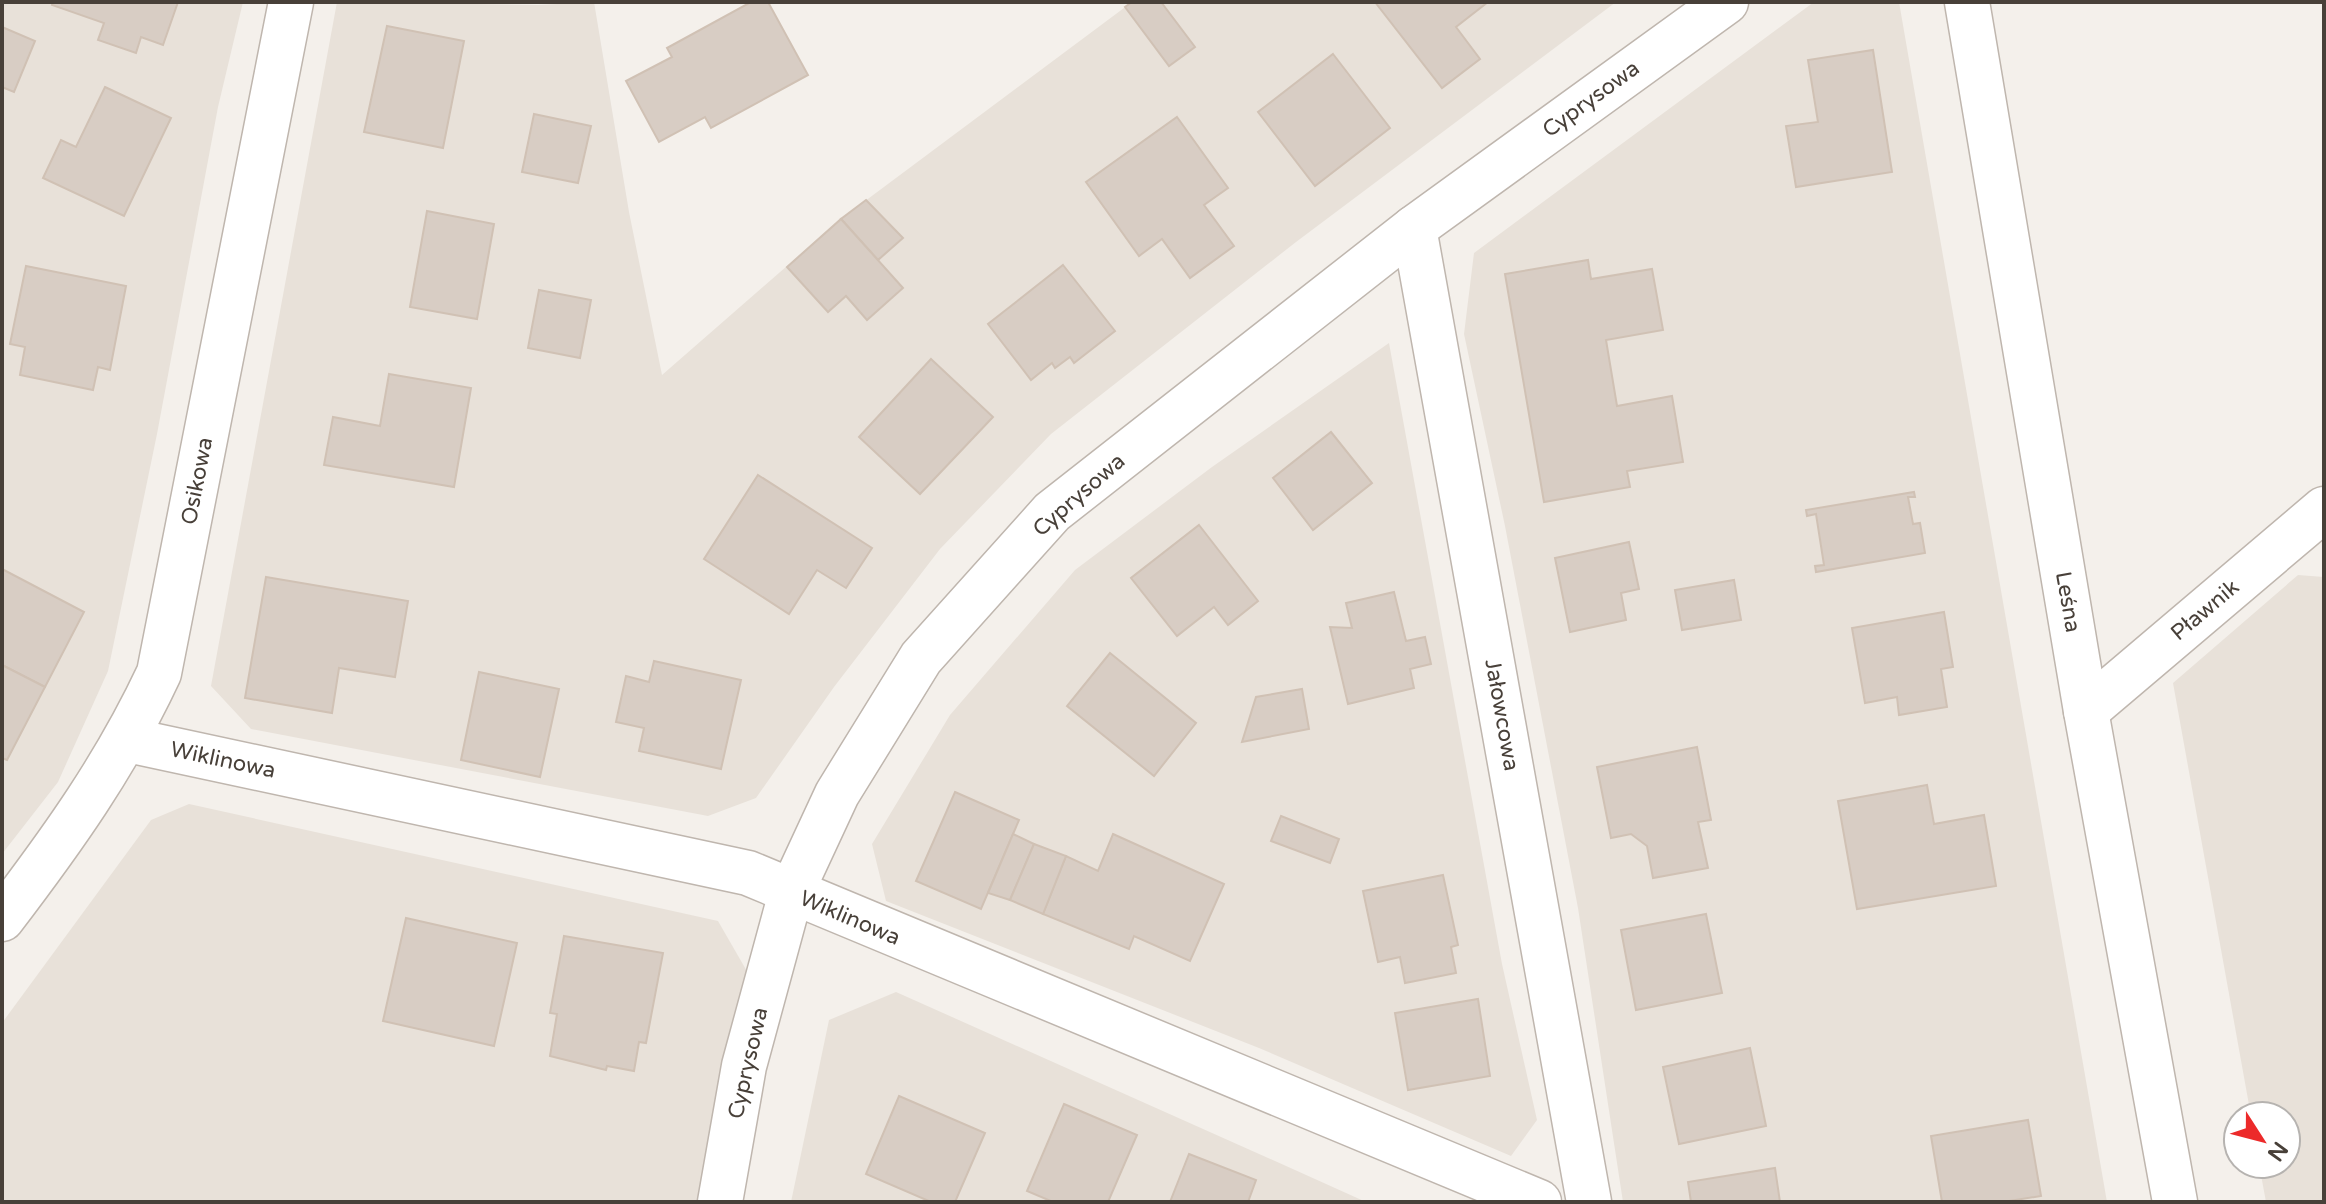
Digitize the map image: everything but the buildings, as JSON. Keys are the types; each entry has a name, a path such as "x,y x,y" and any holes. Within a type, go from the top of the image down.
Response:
{"street":[{"name":"Osikowa","path":"2,919 76,823 128,740 159,673 291,2"},
{"name":"Cyprysowa","path":"720,1202 744,1066 791,893 837,794 921,658 1052,512 1414,228 1726,2"},
{"name":"Leśna","path":"1967,2 2086,711 2175,1202"},
{"name":"Jałowcowa","path":"1414,228 1589,1202"},
{"name":"Pławnik","path":"2086,711 2324,509"},
{"name":"Wiklinowa","path":"128,740 748,873 1539,1202"}],"shaded area":[{"path":"2,2 243,2 218,107 157,434 108,671 58,782 2,854"},
{"path":"337,2 538,5 594,2 629,212 662,375 841,219 1132,2 1616,2 1296,242 1051,434 940,549 834,687 756,798 708,816 251,729 211,686"},
{"path":"1814,2 1899,2 2107,1202 1623,1202 1578,908 1505,526 1464,334 1474,253"},
{"path":"1389,343 1502,964 1537,1120 1511,1156 1259,1048 886,901 872,844 950,715 1075,570 1212,467"},
{"path":"2298,575 2324,577 2324,1202 2266,1202 2262,1180 2302,1180 2302,1100 2248,1100 2173,683"},
{"path":"189,804 718,921 752,980 702,1202 2,1202 2,1023 151,820"},
{"path":"896,992 1366,1202 791,1202 829,1020"}]}
